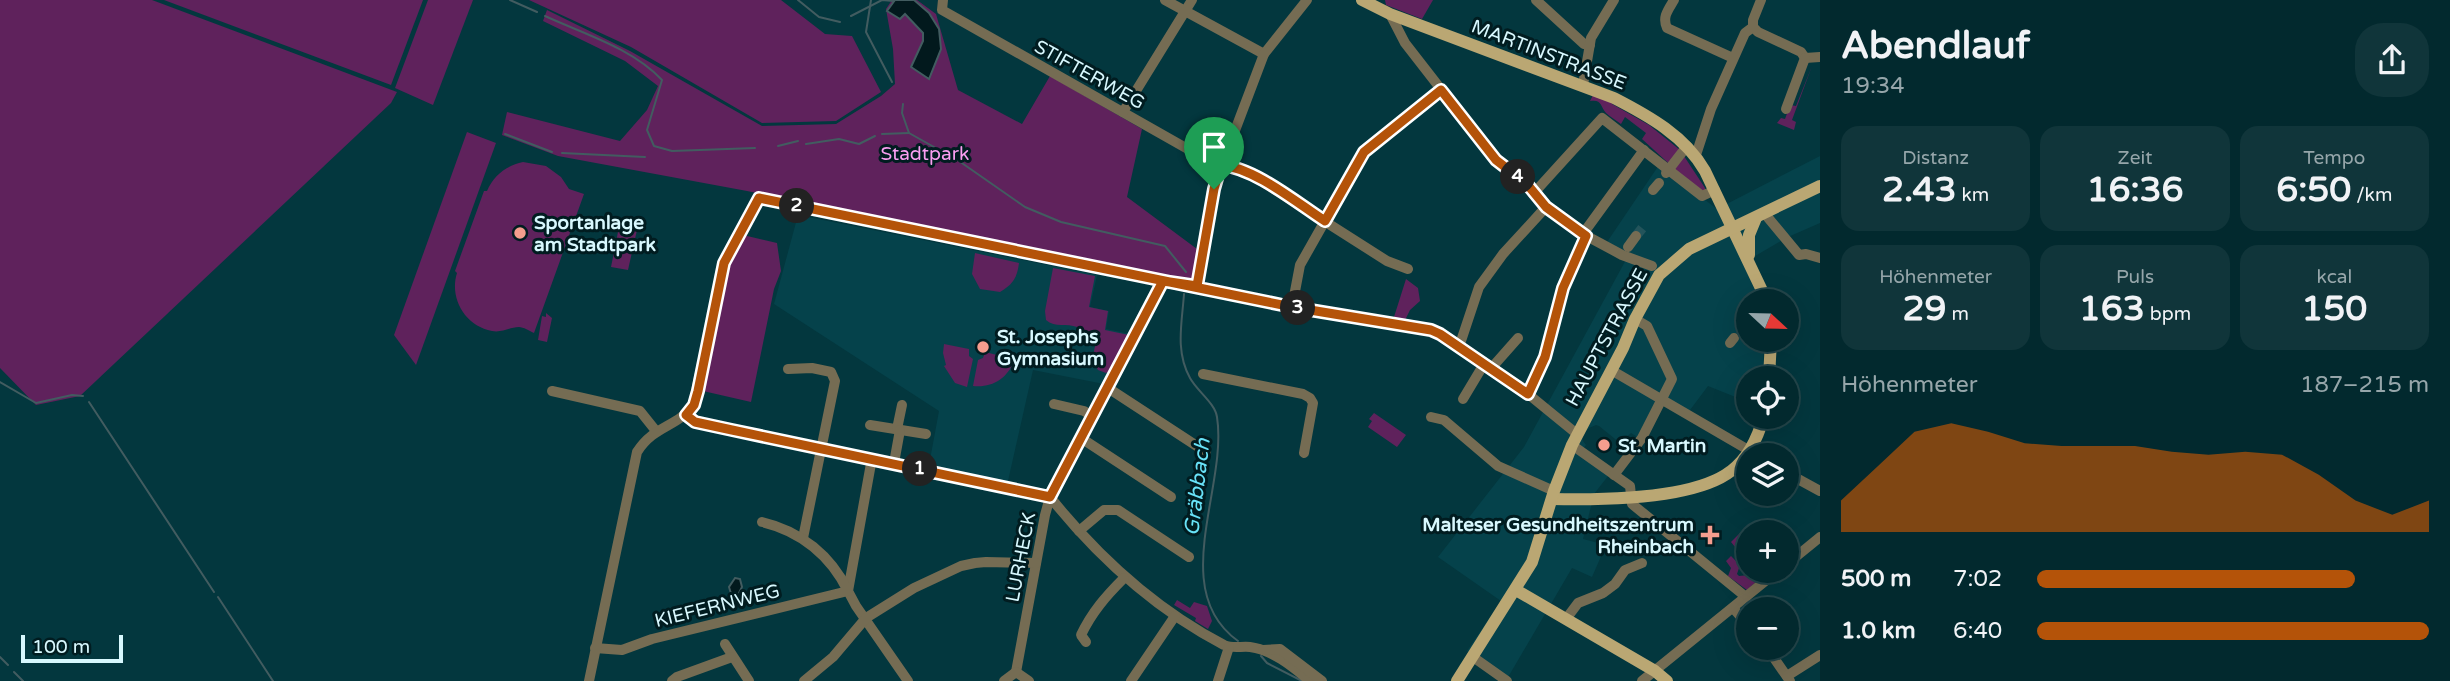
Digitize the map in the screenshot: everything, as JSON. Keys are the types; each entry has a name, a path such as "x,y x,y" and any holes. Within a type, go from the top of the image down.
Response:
{"main road":[{"name":"MARTINSTRASSE","path":"1362,0 1384,12 1583,86 1629,106 1658,123 1692,151 1723,205 1762,289"},
{"name":"HAUPTSTRASSE","path":"1457,681 1532,562 1574,439 1651,288 1669,265 1689,249 1820,186"},
{"path":"1719,233 1723,205 1733,212 1761,216 1749,235 1750,262"},
{"path":"1553,495 1632,498 1715,481 1736,467"},
{"path":"1516,590 1655,671 1667,681"}],"street":[{"path":"1165,0 1264,54"},
{"path":"1123,112 1192,0"},
{"path":"1197,286 1214,189 1221,165 1264,54 1307,0"},
{"path":"1536,0 1584,44 1590,45"},
{"path":"1583,86 1591,38 1614,0"},
{"path":"1674,0 1664,21 1667,28 1733,58"},
{"path":"1667,171 1692,151 1745,33 1752,27 1761,0"},
{"name":"STIFTERWEG","path":"942,5 1216,165 1255,177 1387,261 1408,270"},
{"path":"1384,12 1496,160 1527,184 1548,209 1586,236 1625,251 1652,266"},
{"path":"1405,43 1416,24"},
{"path":"1752,27 1801,52 1805,58"},
{"path":"1805,58 1820,57"},
{"path":"1786,109 1805,58"},
{"path":"1292,307 1300,265 1364,152 1441,90"},
{"path":"1533,194 1602,118 1702,196 1715,190"},
{"path":"1528,394 1545,357 1563,288 1586,236 1584,231 1644,150"},
{"path":"589,681 632,464 643,443 656,431 686,415 694,405 724,263 759,198 1292,307 1410,326 1440,334 1528,394 1574,439 1630,486 1632,504 1746,597 1763,583"},
{"path":"1459,346 1479,287 1503,254 1548,209"},
{"path":"1761,216 1799,255 1820,258"},
{"path":"1625,251 1636,236"},
{"name":"LURHECK","path":"1016,672 1050,497 1163,281"},
{"path":"1614,475 1642,438 1674,376 1647,326 1635,318"},
{"path":"1463,399 1488,367 1518,338"},
{"path":"788,369 812,368 834,375 835,381 803,538"},
{"path":"1611,370 1736,443"},
{"path":"1203,374 1303,394 1310,398 1313,403 1304,453"},
{"path":"1108,388 1206,452"},
{"path":"552,391 640,411 656,431"},
{"path":"1054,404 1084,411 1092,416"},
{"path":"894,463 902,405"},
{"path":"686,415 695,422 1050,497 1124,578 1175,616 1229,647 1263,650 1310,681"},
{"path":"1431,417 1444,420 1498,466 1553,495"},
{"path":"870,425 926,434"},
{"path":"1081,438 1171,497"},
{"path":"848,591 872,458"},
{"path":"1799,480 1820,491"},
{"path":"1079,531 1104,510 1118,510 1189,557"},
{"path":"762,522 780,526 803,538 827,559 908,681"},
{"path":"1799,554 1820,537"},
{"path":"804,681 833,657 866,618 914,588 961,566 986,562 1036,563"},
{"path":"1566,619 1578,603 1604,593 1625,570 1642,563"},
{"path":"1086,642 1081,635 1090,616 1124,578"},
{"name":"KIEFERNWEG","path":"595,648 622,650 652,639 848,591"},
{"path":"1642,681 1736,605"},
{"path":"1733,608 1736,611"},
{"path":"1131,681 1175,616"},
{"path":"724,644 749,681"},
{"path":"1218,681 1229,647"},
{"path":"1263,650 1280,649 1322,681"},
{"path":"1775,660 1788,678 1820,655"},
{"path":"672,681 732,657"},
{"path":"1473,657 1507,681"},
{"path":"1004,681 1016,672 1029,681"}],"shaded area":[{"path":"895,0 914,0 929,13 939,29 941,49 929,79 911,67 923,41 923,33 905,14 900,19 887,11"},
{"path":"1820,156 1820,223 1788,237 1743,263 1755,289 1736,289 1736,352 1763,352 1764,366 1736,366 1736,397 1708,386 1687,414 1661,399 1639,438 1631,433 1620,443 1596,425 1582,436 1586,445 1582,450 1612,471 1594,494 1583,539 1606,545 1592,577 1572,568 1507,679 1467,651 1501,601 1438,557 1524,447 1628,256 1605,245 1659,165 1717,209"},
{"name":"St. Josephs Gymnasium","path":"798,215 1097,275 1090,307 1109,311 1106,329 1131,334 1104,384 1033,370 1008,481 929,465 939,411 774,304"},
{"path":"735,578 740,579 742,587 737,597 732,597 729,587"}],"green space":[{"path":"0,0 152,0 397,92 391,103 80,396 36,405 0,368"},
{"path":"164,0 423,0 391,85"},
{"path":"428,0 473,0 433,105 395,88"},
{"path":"529,0 781,0 825,34 852,36 881,92 836,121 762,123 631,47"},
{"name":"Stadtpark","path":"892,0 917,0 936,14 958,90 1022,124 1050,76 1142,129 1127,197 1197,249 1193,279 1189,281 747,191 558,156 502,135 507,112 620,141 647,110 658,86 625,61 543,21 547,10 630,51 762,126 836,124 895,84 893,49 886,9"},
{"path":"1385,0 1433,0 1422,19 1386,5"},
{"path":"1812,66 1792,120 1796,122 1794,130 1777,123 1781,118 1785,119 1790,105 1796,106"},
{"path":"1593,95 1611,100 1612,104 1649,125 1680,150 1705,191 1700,192 1642,139 1646,133 1625,117 1621,124 1606,113 1599,102 1590,101"},
{"path":"467,132 496,143 416,365 394,335"},
{"name":"Sportanlage am Stadtpark","path":"523,162 546,166 561,177 569,189 584,194 534,333 519,327 492,331 474,323 461,310 455,292 455,271 484,191 487,191 501,172"},
{"path":"619,227 637,230 628,270 611,267"},
{"path":"743,235 777,243 781,271 774,289 751,402 703,391 729,262"},
{"path":"975,253 1019,263 1014,280 1000,292 980,289 972,274"},
{"path":"1053,268 1095,276 1089,307 1108,311 1105,330 1129,335 1110,371 1106,373 1098,370 1092,361 1097,336 1077,332 1077,327 1053,324 1046,320 1045,311"},
{"path":"1406,279 1418,288 1420,301 1410,310 1405,320 1394,317"},
{"path":"546,313 552,318 547,342 538,340 542,316 546,317"},
{"path":"944,344 969,349 969,356 973,359 967,387 955,383 944,366"},
{"path":"985,352 1014,361 998,381 973,386 978,360 983,358"},
{"path":"1374,413 1406,435 1397,447 1368,427 1372,421 1369,419"},
{"path":"1731,556 1736,561 1736,582 1728,576 1731,568 1726,561"},
{"path":"1738,583 1755,583 1747,590"},
{"path":"1177,600 1190,608 1194,602 1207,606 1212,621 1208,629 1174,605"}],"waterway":[{"path":"510,0 537,12"},
{"name":"Gräbbach","path":"798,0 819,17 840,22"},
{"name":"Gräbbach","path":"871,0 866,32 892,82"},
{"name":"Gräbbach","path":"851,16 882,0 894,1"},
{"path":"545,16 622,50 662,80 647,130 654,146 672,151 755,148"},
{"name":"Gräbbach","path":"903,104 902,113 909,133 959,161 1025,207 1061,222 1165,246 1186,272"},
{"path":"882,134 909,133"},
{"path":"505,134 552,152"},
{"path":"806,144 839,139 859,144 875,136"},
{"path":"778,146 798,141"},
{"path":"562,153 645,157"},
{"name":"Gräbbach","path":"1184,294 1182,358 1190,378 1213,407 1217,417 1218,445 1203,566 1206,594 1217,620 1238,641"},
{"path":"0,382 36,403 72,395 83,396"},
{"path":"89,402 214,592"},
{"path":"218,597 273,681"},
{"name":"Gräbbach","path":"1261,656 1267,663 1302,681"},
{"path":"0,657 8,665"},
{"path":"14,672 23,681"}],"tunnel":[{"path":"1636,236 1644,226"}],"place":[{"name":"Sportanlage am Stadtpark","path":"520,233"},
{"name":"St. Josephs Gymnasium","path":"983,347"},
{"name":"St. Martin","path":"1604,445"},
{"name":"Malteser Gesundheitszentrum Rheinbach","path":"1710,535"}],"route":[{"path":"1214,189 1197,286 1163,281 1050,497 695,422 686,415 694,405 698,391 724,263 759,198 1197,286 1292,307 1431,330 1528,394 1545,357 1563,288 1586,236 1546,207 1527,184 1496,160 1441,90 1364,152 1325,221 1255,177 1227,166 1221,165 1214,189"}]}
